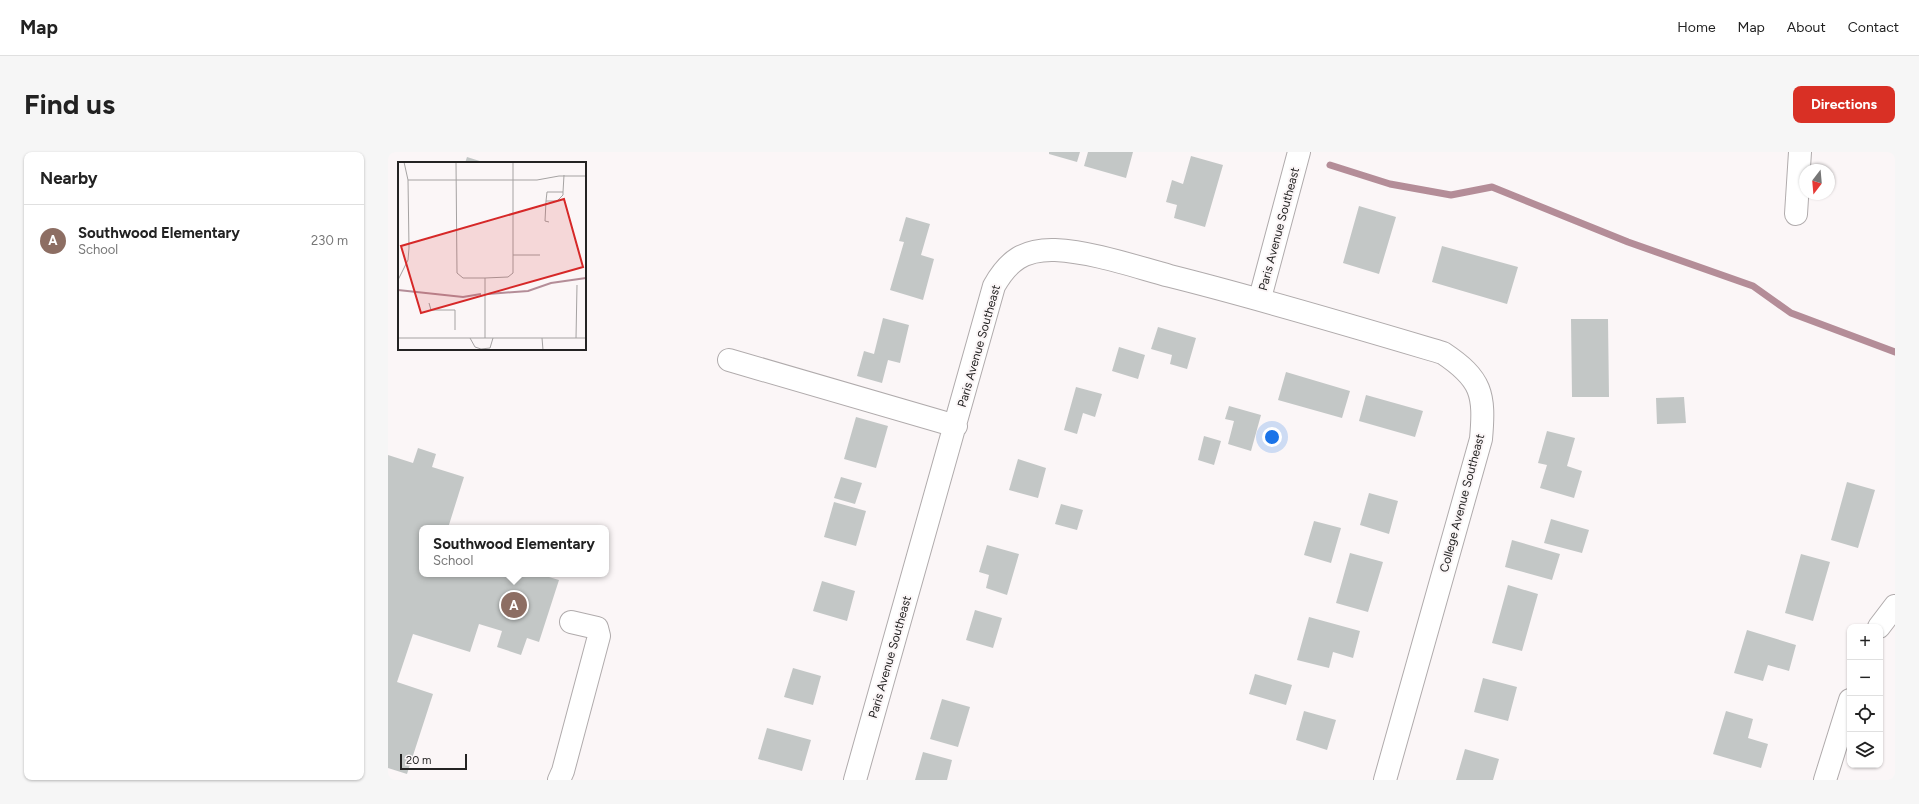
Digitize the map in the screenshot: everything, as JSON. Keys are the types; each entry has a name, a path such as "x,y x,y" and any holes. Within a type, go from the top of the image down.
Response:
{"street":[{"name":"Paris Avenue Southeast","path":"855,780 956,426 994,286 1002,271 1011,262 1020,257 1054,250 1090,256 1260,298 1299,152"},
{"path":"1796,214 1800,152"},
{"name":"College Avenue Southeast","path":"1260,298 1443,353 1459,364 1472,376 1480,391 1483,411 1481,439 1385,780"},
{"path":"729,360 956,426"},
{"path":"1881,624 1895,606"},
{"path":"559,780 563,771 599,636 596,628 571,622"},
{"path":"1825,780 1835,743 1847,709"}],"building":[{"path":"1049,152 1080,152 1077,162 1049,154"},
{"path":"1088,152 1133,152 1126,178 1084,166"},
{"path":"1191,156 1223,165 1205,227 1174,218 1177,205 1166,202 1172,180 1183,184"},
{"path":"467,157 483,162 465,162"},
{"path":"1359,206 1396,217 1379,274 1343,263"},
{"path":"906,217 930,224 921,255 934,259 923,300 890,290 904,242 899,241"},
{"path":"1442,246 1518,267 1507,304 1432,282"},
{"path":"883,318 909,325 900,363 888,360 882,383 857,376 864,351 874,354"},
{"path":"1571,319 1608,319 1609,397 1572,397"},
{"path":"1158,327 1196,338 1187,369 1170,364 1172,355 1151,349"},
{"path":"1119,347 1145,355 1138,379 1112,371"},
{"path":"1286,372 1350,391 1342,418 1278,400"},
{"path":"1076,387 1102,394 1095,417 1083,413 1077,434 1064,430"},
{"path":"1366,395 1423,411 1415,437 1359,421"},
{"path":"1684,397 1686,423 1657,424 1656,398"},
{"path":"1229,406 1261,415 1251,451 1228,444 1234,421 1225,419"},
{"path":"856,417 888,426 876,468 844,459"},
{"path":"1547,431 1575,438 1567,466 1582,471 1574,498 1540,488 1547,465 1538,463"},
{"path":"1204,436 1221,441 1214,465 1198,460"},
{"path":"418,448 436,454 432,467 464,477 449,525 419,525 419,577 549,577 559,580 539,642 527,638 521,655 497,647 502,631 479,624 470,652 413,634 397,682 433,694 407,774 388,768 388,455 413,463"},
{"path":"1018,459 1046,468 1038,498 1009,490"},
{"path":"841,477 862,483 855,504 834,498"},
{"path":"1847,482 1875,490 1858,548 1831,540"},
{"path":"1369,493 1398,501 1389,534 1360,525"},
{"path":"834,502 866,511 856,546 824,537"},
{"path":"1061,504 1083,510 1077,530 1055,524"},
{"path":"1551,519 1589,530 1582,553 1544,543"},
{"path":"1314,521 1341,528 1331,563 1304,555"},
{"path":"1512,540 1560,554 1552,580 1505,567"},
{"path":"987,545 1019,554 1007,595 986,588 989,575 979,572"},
{"path":"1350,553 1383,562 1368,612 1336,603"},
{"path":"1801,554 1830,562 1813,621 1785,613"},
{"path":"822,581 855,591 847,621 813,611"},
{"path":"1508,585 1538,594 1522,651 1492,643"},
{"path":"975,610 1002,618 993,648 966,640"},
{"path":"1309,617 1360,631 1353,658 1333,652 1329,668 1297,660"},
{"path":"1747,630 1796,645 1789,671 1768,665 1763,681 1734,673"},
{"path":"793,668 821,676 813,705 784,697"},
{"path":"1255,674 1292,685 1286,705 1249,694"},
{"path":"1483,678 1517,687 1508,721 1474,712"},
{"path":"942,699 970,707 958,747 930,739"},
{"path":"1304,711 1336,720 1327,750 1296,740"},
{"path":"1726,711 1753,719 1748,738 1768,744 1761,768 1713,754"},
{"path":"767,728 811,740 802,771 758,759"},
{"path":"1465,749 1499,759 1493,780 1456,780"},
{"path":"923,752 952,760 947,780 915,780"}],"waterway":[{"path":"1330,165 1390,184 1451,195 1492,187 1628,242 1753,286 1791,313 1895,352"}],"place":[{"name":"Southwood Elementary","path":"514,605"}]}
